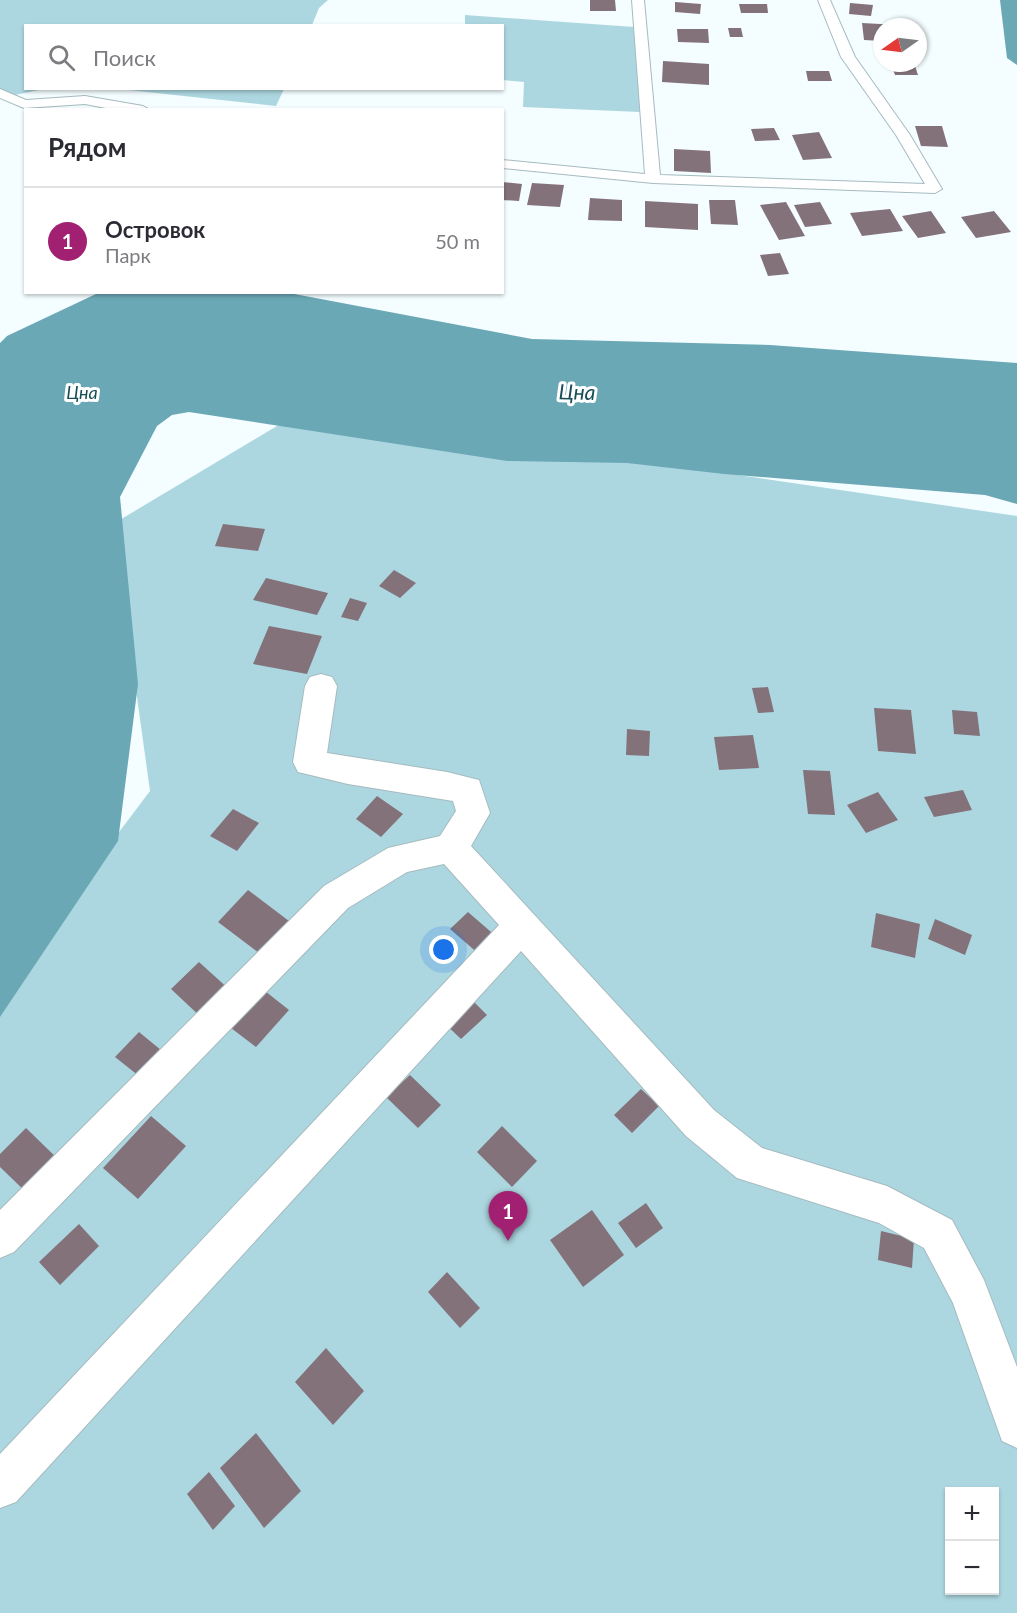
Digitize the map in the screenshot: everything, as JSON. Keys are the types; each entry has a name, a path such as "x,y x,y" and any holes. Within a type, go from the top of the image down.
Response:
{"street":[{"path":"0,1238 336,897 400,859 451,848 473,813 467,790 425,780 345,771 309,762 321,686"},
{"path":"451,848 700,1123 751,1164 887,1206 938,1234 970,1294 1017,1426"},
{"path":"0,1486 522,926"}],"lane":[{"path":"638,0 653,179"},
{"path":"504,164 653,179 935,189 903,135 848,57 824,0"},
{"path":"0,93 24,104 85,100 131,108"}],"shaded area":[{"path":"0,0 328,0 319,8 312,24 24,24 24,90 39,90 0,98"},
{"path":"465,15 634,27 640,112 523,107 524,82 504,80 504,24 465,24"},
{"path":"128,90 283,90 276,106"},
{"path":"302,411 1017,516 1017,1613 0,1613 0,990 150,791 113,524"}],"water":[{"path":"1000,0 1017,0 1017,65 1007,58"},
{"name":"Цна","path":"96,294 294,294 532,339 770,345 1017,363 1017,504 985,495 724,474 627,463 507,461 189,412 172,415 157,426 120,497 138,684 118,841 0,1017 0,343 7,336"}],"building":[{"path":"590,0 615,0 616,11 590,11"},
{"path":"675,2 701,4 700,14 675,12"},
{"path":"850,3 873,5 871,16 849,14"},
{"path":"739,4 767,4 768,13 741,13"},
{"path":"862,23 873,24 873,40 864,40"},
{"path":"728,28 741,28 743,37 730,37"},
{"path":"677,29 708,29 709,43 678,42"},
{"path":"663,61 709,64 709,85 662,82"},
{"path":"806,71 829,71 832,81 808,81"},
{"path":"894,72 917,72 918,75 895,75"},
{"path":"915,126 942,126 948,147 921,146"},
{"path":"774,128 780,140 755,141 751,129"},
{"path":"819,132 832,158 803,160 792,135"},
{"path":"674,149 710,151 711,173 674,171"},
{"path":"504,182 522,184 519,201 504,200"},
{"path":"532,183 564,185 560,207 527,205"},
{"path":"590,198 622,200 622,221 588,220"},
{"path":"709,200 735,200 738,225 711,224"},
{"path":"645,201 698,204 698,230 645,227"},
{"path":"786,202 805,236 779,240 760,205"},
{"path":"820,202 832,224 805,227 794,205"},
{"path":"890,209 903,231 862,236 850,213"},
{"path":"931,211 946,233 918,238 902,216"},
{"path":"994,211 1011,232 976,238 961,217"},
{"path":"780,253 789,274 768,276 760,255"},
{"path":"223,524 265,529 258,551 215,546"},
{"path":"394,570 416,583 400,598 379,586"},
{"path":"266,578 328,593 317,615 253,600"},
{"path":"350,598 367,603 358,621 341,617"},
{"path":"269,626 322,636 307,674 253,664"},
{"path":"768,687 774,712 758,713 752,688"},
{"path":"874,708 911,710 916,754 878,751"},
{"path":"952,710 977,712 980,736 954,734"},
{"path":"627,729 650,731 649,756 626,755"},
{"path":"753,735 759,768 719,770 714,737"},
{"path":"803,770 830,771 835,815 808,814"},
{"path":"963,790 972,810 934,817 924,797"},
{"path":"878,792 898,820 866,833 847,805"},
{"path":"377,796 403,814 381,837 356,819"},
{"path":"233,809 259,823 237,851 210,836"},
{"path":"248,890 289,921 259,953 218,922"},
{"path":"468,912 498,938 480,955 450,929"},
{"path":"876,913 920,924 915,958 871,947"},
{"path":"935,919 972,935 965,955 928,939"},
{"path":"199,962 231,991 203,1019 171,989"},
{"path":"265,991 289,1010 256,1047 231,1028"},
{"path":"469,997 487,1015 461,1039 442,1021"},
{"path":"139,1032 167,1055 144,1080 115,1057"},
{"path":"410,1075 441,1105 418,1128 386,1097"},
{"path":"641,1089 659,1106 632,1133 614,1115"},
{"path":"151,1116 186,1146 138,1199 103,1168"},
{"path":"502,1126 537,1161 512,1187 477,1152"},
{"path":"26,1128 62,1163 30,1196 0,1167 0,1154"},
{"path":"646,1203 663,1228 636,1248 618,1223"},
{"path":"592,1210 624,1255 583,1287 550,1240"},
{"path":"79,1224 99,1246 60,1285 39,1262"},
{"path":"881,1231 914,1239 912,1268 878,1260"},
{"path":"447,1272 480,1308 460,1328 428,1292"},
{"path":"326,1348 364,1391 333,1425 295,1382"},
{"path":"256,1433 301,1491 264,1528 220,1468"},
{"path":"209,1472 235,1506 213,1530 187,1494"}],"place":[{"name":"Островок","path":"508,1241"}]}
